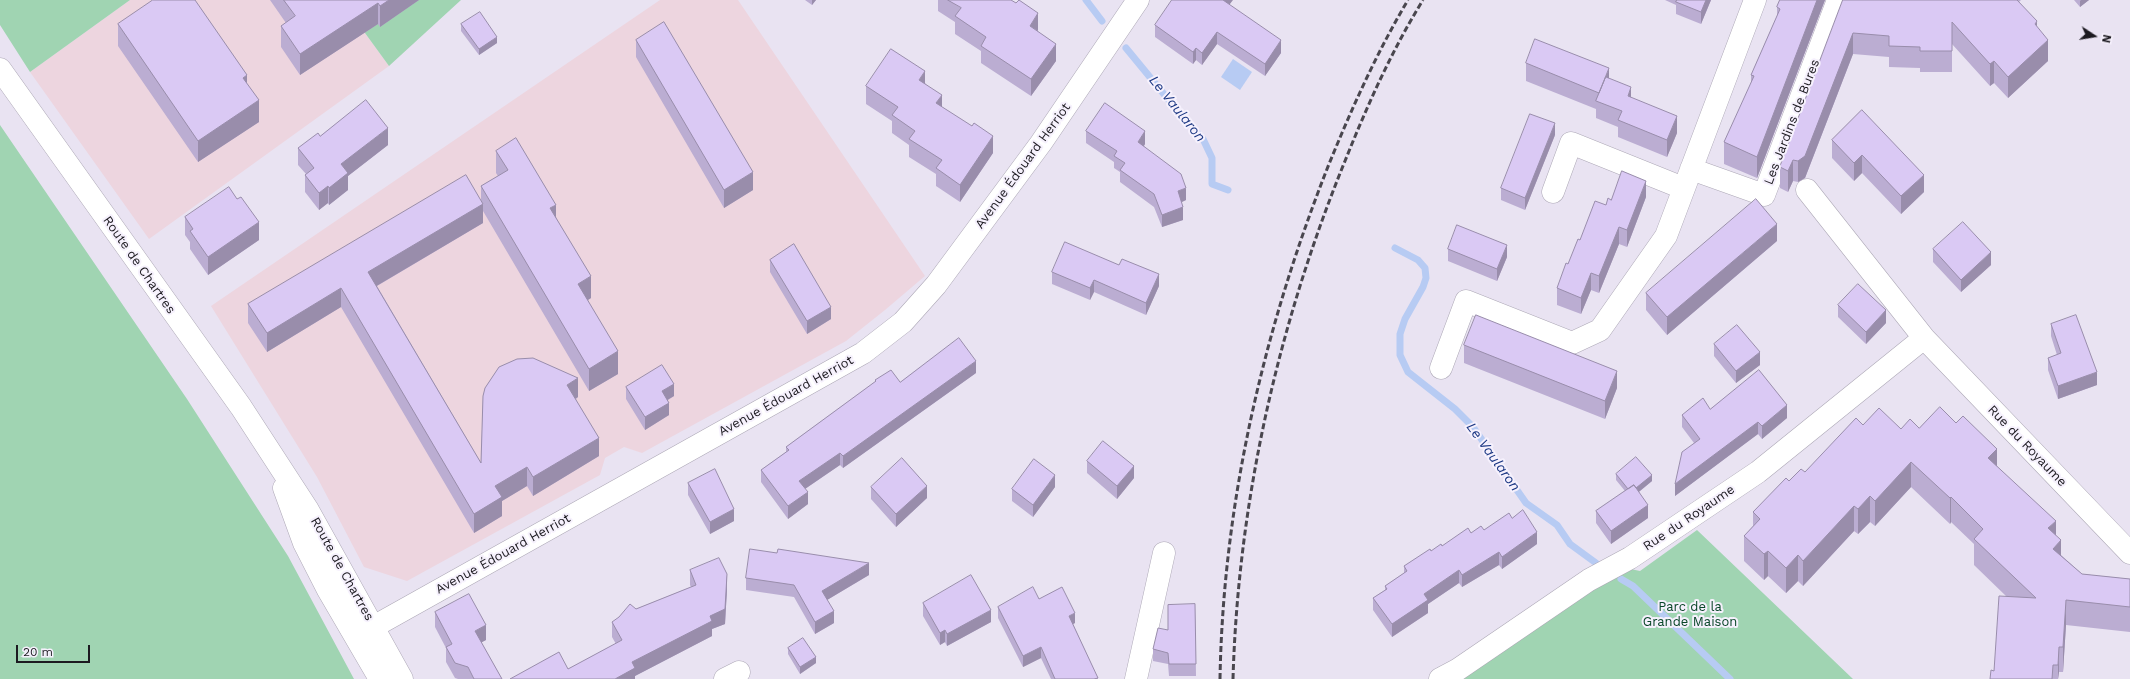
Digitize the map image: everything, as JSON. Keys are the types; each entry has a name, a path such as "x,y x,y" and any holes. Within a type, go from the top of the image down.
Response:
{"street":[{"name":"Avenue Édouard Herriot","path":"355,637 863,353 903,322 936,285 1026,163 1138,0"},
{"path":"1441,368 1466,301 1572,343 1600,330 1666,236 1755,0"},
{"name":"Les Jardins de Bures","path":"1553,192 1571,143 1687,178 1764,195 1838,0"},
{"name":"Route de Chartres","path":"0,69 241,407 275,462 308,510 374,626 402,679"},
{"name":"Rue du Royaume","path":"1807,190 1924,338 2130,553"},
{"name":"Rue du Royaume","path":"1440,679 1457,670 1589,580 1630,558 1758,472 1924,338"},
{"name":"Route de Chartres","path":"275,462 304,543 355,637 380,679"},
{"path":"1136,679 1164,553"}],"shaded area":[{"path":"130,0 341,0 389,66 149,239 30,72"},
{"path":"660,0 738,0 925,276 846,341 642,453 624,447 605,458 600,475 407,581 364,567 317,477 211,306"}],"green space":[{"path":"0,0 130,0 30,72 0,25"},
{"path":"341,0 461,0 389,66"},
{"path":"0,125 187,399 288,556 354,679 0,679"},
{"name":"Parc de la Grande Maison","path":"1697,530 1853,679 1453,679 1621,567 1640,571"}],"water":[{"path":"1233,59 1252,72 1240,90 1221,77"}],"building":[{"path":"153,0 195,0 247,75 243,78 259,100 198,141 118,24"},
{"path":"284,0 389,0 380,6 378,3 300,54 281,26 295,16"},
{"path":"948,0 1011,0 1016,3 1019,0 1038,13 1030,26 1056,44 1031,79 981,46 986,37 955,16 961,8"},
{"path":"1172,0 1223,0 1281,40 1265,64 1217,32 1202,53 1196,48 1193,52 1155,25"},
{"path":"1677,0 1706,0 1701,12 1676,2"},
{"path":"1780,0 1817,0 1757,157 1724,142 1754,76 1751,75 1780,9 1777,7"},
{"path":"1843,0 2017,0 2037,21 2035,24 2048,40 2008,77 1994,61 1990,64 1952,22 1952,51 1920,51 1920,47 1889,46 1889,36 1853,33 1805,156 1798,161 1793,160 1788,171 1780,167"},
{"path":"480,12 497,37 479,49 461,24"},
{"path":"664,22 753,172 724,190 636,40"},
{"path":"1535,39 1609,68 1599,93 1526,63"},
{"path":"891,49 925,71 919,80 942,95 936,103 972,126 974,123 993,136 960,185 936,168 942,160 909,139 915,131 892,115 898,107 866,86"},
{"path":"1606,77 1631,87 1628,96 1677,116 1667,140 1618,120 1622,111 1596,101"},
{"path":"366,100 388,128 341,164 348,173 329,188 328,186 319,193 305,175 314,168 298,148 318,133 320,136"},
{"path":"1105,103 1145,131 1138,142 1181,174 1186,188 1178,191 1183,207 1162,215 1154,194 1120,170 1125,163 1114,156 1117,151 1086,131"},
{"path":"1862,110 1924,175 1901,196 1862,155 1854,163 1832,140"},
{"path":"1530,114 1555,123 1525,198 1501,188"},
{"path":"516,138 556,205 550,208 591,276 578,284 618,351 589,369 481,186 508,170 496,151"},
{"path":"1622,171 1646,181 1627,230 1619,227 1599,276 1591,273 1581,298 1557,288 1566,263 1568,264 1578,239 1580,240 1595,201 1606,205 1608,198 1611,200"},
{"path":"466,175 483,204 368,272 481,463 483,396 485,388 499,367 517,359 533,358 578,378 567,385 599,438 533,477 527,467 495,486 502,497 474,514 341,288 267,333 248,304"},
{"path":"229,187 237,199 241,197 259,222 208,257 190,231 193,229 185,217"},
{"path":"1756,199 1777,224 1667,317 1646,293"},
{"path":"1963,222 1991,252 1961,280 1933,249"},
{"path":"1457,225 1507,245 1497,269 1448,249"},
{"path":"1065,242 1119,265 1122,259 1159,274 1146,303 1094,280 1090,288 1052,272"},
{"path":"794,244 831,307 807,321 770,260"},
{"path":"1858,284 1886,310 1866,332 1838,305"},
{"path":"1476,315 1617,371 1605,401 1464,345"},
{"path":"2076,315 2097,372 2058,386 2048,358 2061,353 2051,324"},
{"path":"1737,325 1760,352 1736,371 1714,344"},
{"path":"959,338 976,361 843,456 840,453 799,481 808,492 788,506 761,470 789,450 786,447 876,381 875,380 891,370 900,382"},
{"path":"662,365 674,384 662,391 669,403 645,417 626,387"},
{"path":"1759,370 1787,405 1762,426 1758,422 1675,484 1682,452 1700,439 1682,415 1703,398 1710,409"},
{"path":"1940,407 1956,423 1963,416 1997,449 1988,458 2056,521 2048,528 2061,540 2053,549 2082,574 2130,579 2130,607 2066,600 2063,647 2059,647 2058,665 2053,665 2052,679 1990,679 1991,670 1994,671 1999,596 2036,598 1974,539 1983,529 1951,497 1950,498 1911,462 1875,501 1870,496 1858,509 1854,506 1803,561 1798,555 1786,568 1768,551 1764,554 1744,536 1760,519 1753,512 1786,478 1789,481 1801,469 1805,472 1856,418 1863,425 1879,408 1901,429 1910,419 1919,428"},
{"path":"1103,441 1134,466 1117,486 1087,461"},
{"path":"1636,457 1652,475 1636,488 1634,485 1628,489 1616,474"},
{"path":"902,458 927,486 896,514 871,487"},
{"path":"1034,459 1055,475 1033,505 1012,489"},
{"path":"715,469 734,509 710,522 688,483"},
{"path":"1634,485 1648,505 1611,531 1596,511"},
{"path":"1523,510 1537,532 1502,557 1499,552 1462,575 1459,570 1424,594 1428,600 1392,624 1373,598 1387,589 1385,586 1407,571 1404,566 1430,549 1431,551 1441,544 1442,546 1468,528 1471,533 1481,526 1484,530 1509,513 1512,518"},
{"path":"750,549 777,553 778,549 869,563 822,591 834,611 815,622 794,585 746,578"},
{"path":"719,558 727,574 725,609 710,616 712,621 632,662 635,668 615,679 510,679 559,652 568,669 622,640 612,622 619,617 630,604 636,609 696,585 690,570"},
{"path":"971,575 991,610 947,634 945,630 940,633 923,603"},
{"path":"1033,587 1039,599 1062,587 1075,613 1069,616 1098,678 1055,679 1041,647 1023,656 998,607"},
{"path":"469,594 486,625 475,631 502,679 474,679 468,667 455,663 446,647 452,644 435,612"},
{"path":"1195,604 1196,664 1169,664 1168,653 1153,649 1158,628 1168,630 1168,605"},
{"path":"803,638 816,657 800,667 788,648"}],"waterway":[{"name":"Le Vaularon","path":"1086,0 1102,21"},
{"name":"Le Vaularon","path":"1126,48 1203,139 1212,158 1212,184 1228,190"},
{"name":"Le Vaularon","path":"1395,248 1418,260 1425,268 1426,278 1423,287 1405,319 1400,334 1400,355 1408,372 1455,409 1473,427 1526,503 1557,525 1570,544 1596,563"},
{"name":"Le Vaularon","path":"1621,579 1633,586 1730,679"}],"railway":[{"path":"1220,679 1223,613 1229,547 1251,417 1267,353 1285,289 1329,164 1366,80 1408,0"},
{"path":"1233,679 1236,613 1243,546 1253,481 1281,350 1321,223 1345,161 1381,79 1423,0"}]}
